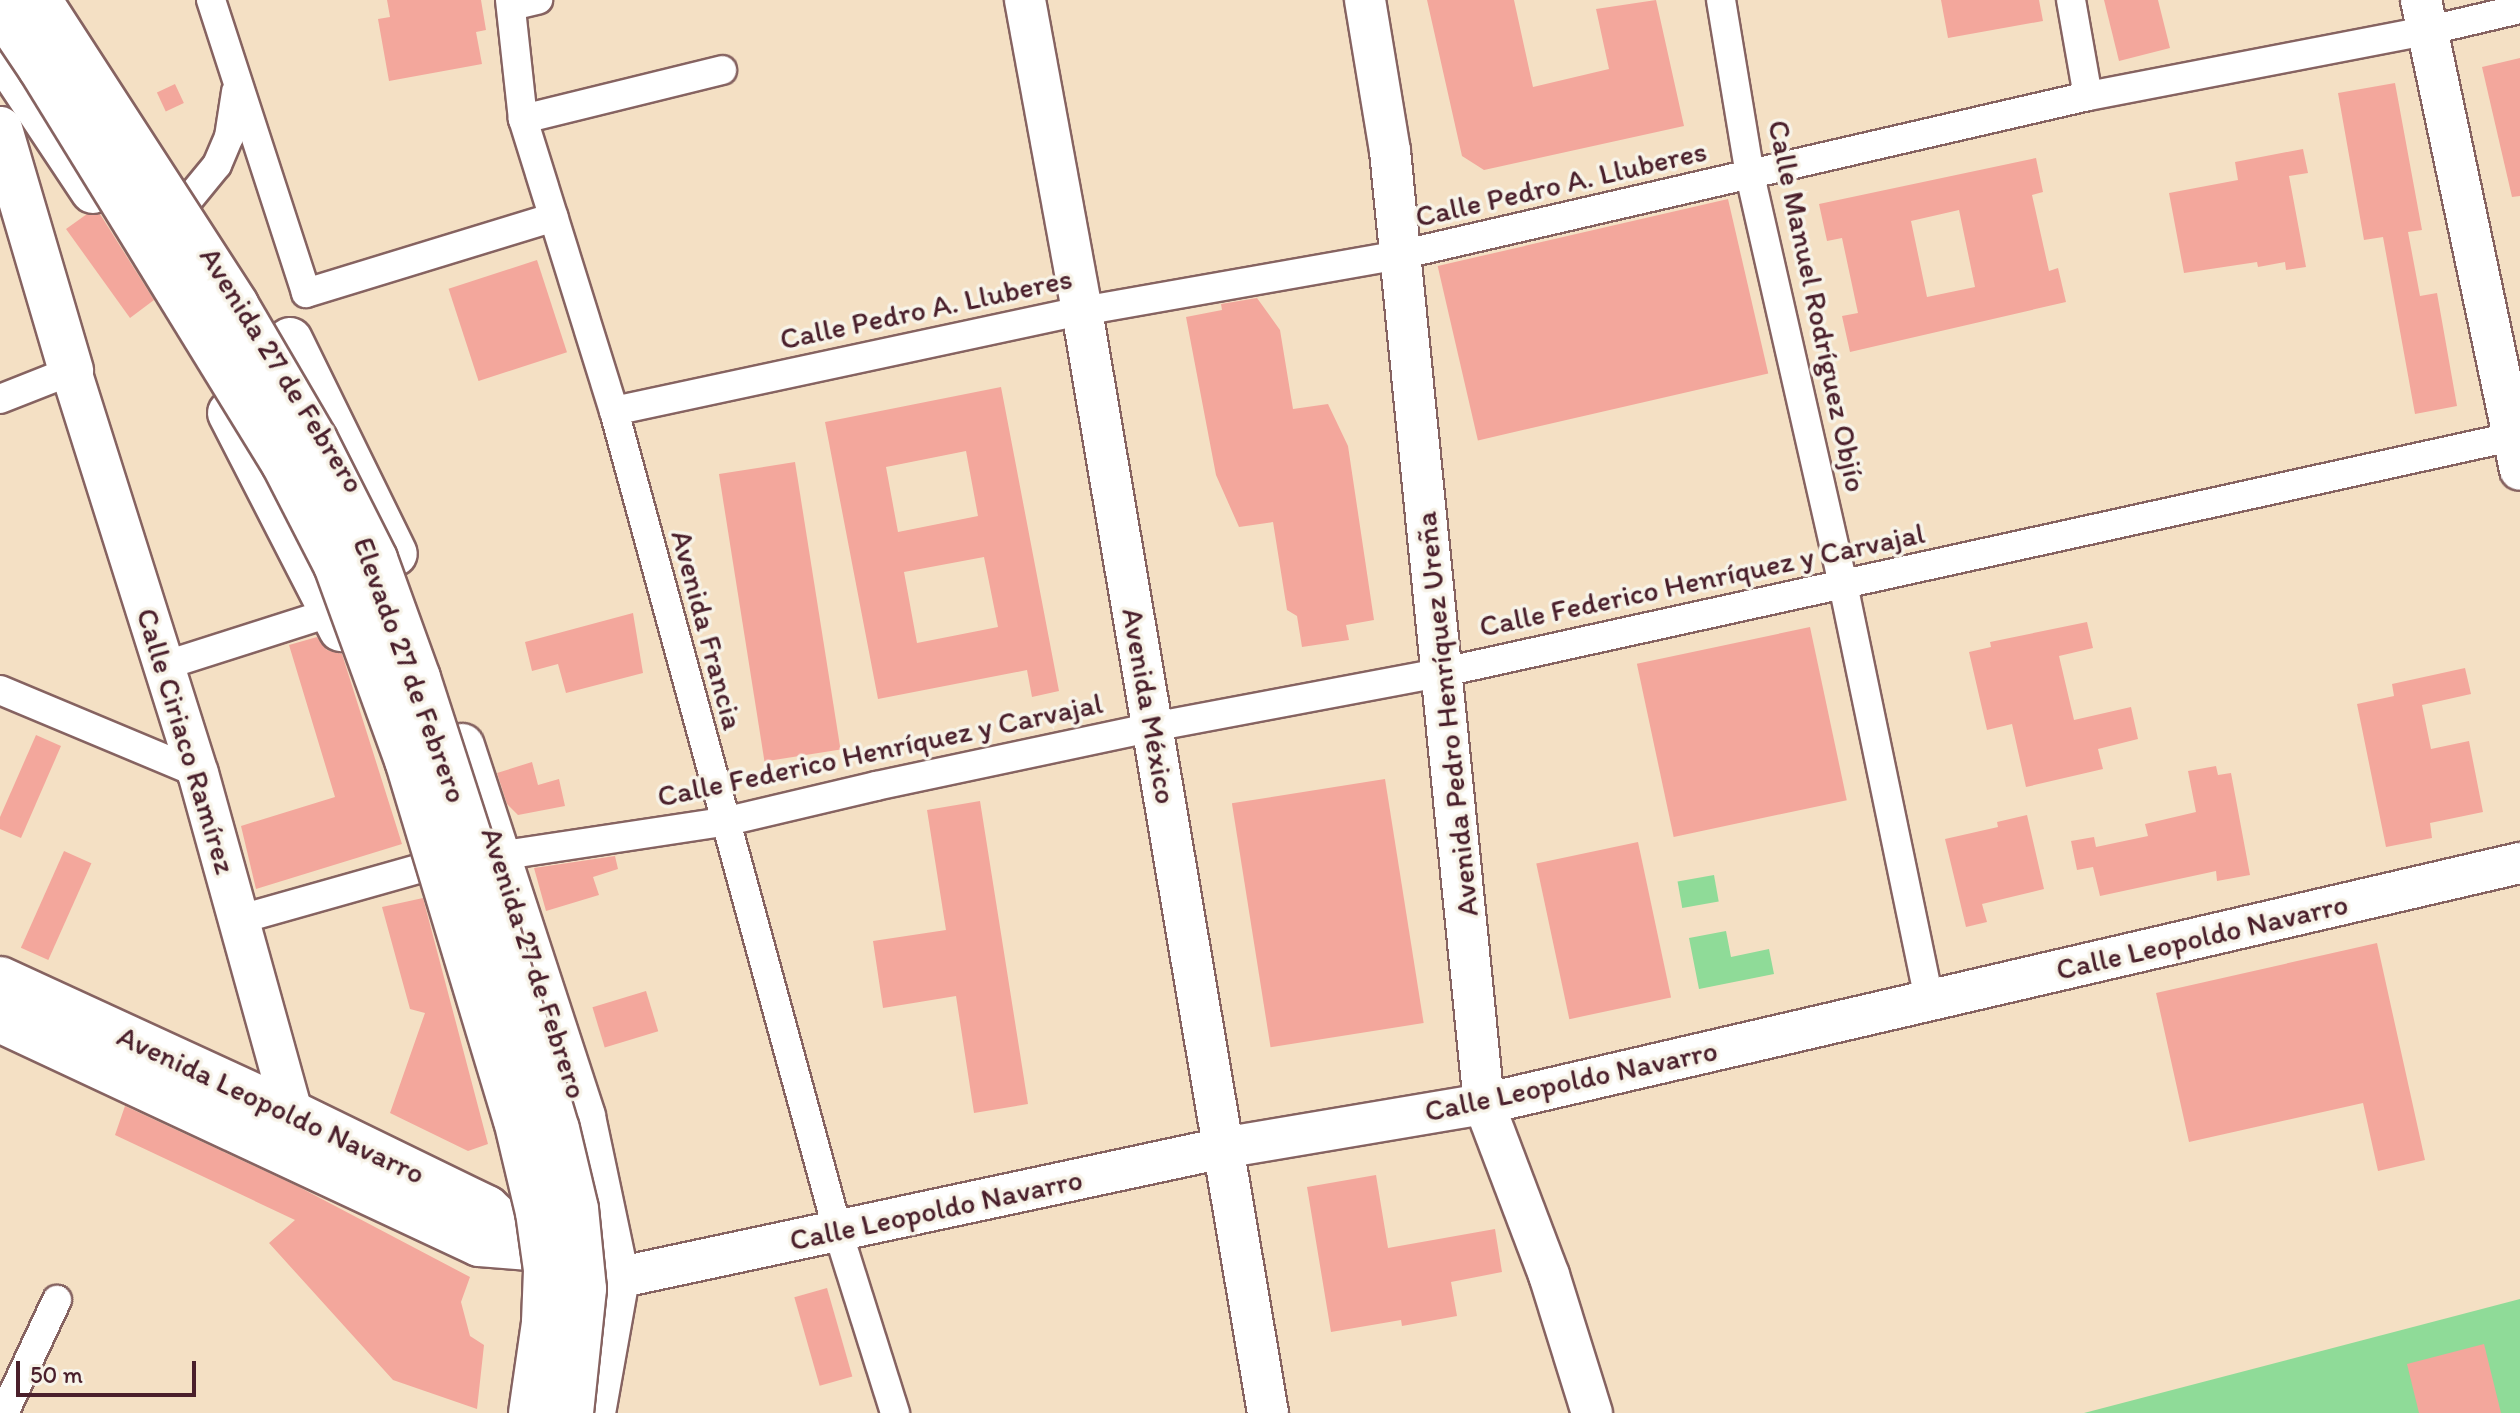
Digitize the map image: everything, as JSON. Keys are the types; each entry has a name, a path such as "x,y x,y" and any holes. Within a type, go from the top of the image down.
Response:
{"main road":[{"name":"Elevado 27 de Febrero","path":"39,0 236,305 315,440 375,559 418,678 476,858 557,1129 576,1209 584,1289 571,1413"},
{"name":"Avenida 27 de Febrero","path":"46,0 284,367 395,554 499,853 583,1117 617,1278 593,1413"},
{"path":"55,0 193,190 290,340 395,554"},
{"name":"Avenida México","path":"1025,0 1082,311 1268,1413"},
{"name":"Avenida Pedro Henríquez Ureña","path":"1365,0 1390,151 1444,672 1484,1104 1549,1275 1592,1413"},
{"name":"Elevado 27 de Febrero","path":"0,8 58,95 283,462 336,565 407,760 516,1120 538,1212 546,1270 544,1323 528,1413"},
{"path":"2424,16 2518,447"},
{"name":"Avenida 27 de Febrero","path":"0,51 181,323 335,611 425,867 530,1248 533,1320 516,1413"},
{"path":"0,129 71,371"},
{"name":"Calle Ciriaco Ramírez","path":"71,371 198,773 241,919 292,1113"},
{"name":"Calle Leopoldo Navarro","path":"617,1278 1223,1148 1484,1104 2520,863"},
{"name":"Avenida Leopoldo Navarro","path":"0,979 292,1113 487,1208 530,1248"},
{"name":"Avenida Leopoldo Navarro","path":"0,1020 479,1244 530,1248 617,1278"},
{"path":"528,1413 542,1324 555,1303 576,1298 593,1311 597,1329 585,1413"}],"street":[{"path":"211,0 306,293 554,217"},
{"name":"Calle Manuel Rodríguez Objío","path":"1721,0 1750,175 1843,584 1929,1001"},
{"path":"2071,0 2088,96"},
{"name":"Avenida Francia","path":"520,2 523,119 614,411 838,1232 895,1413"},
{"name":"Calle Pedro A. Lluberes","path":"614,411 1082,311 1400,255 2424,16 2520,9"},
{"path":"523,119 722,70"},
{"path":"180,210 209,177 229,137 236,109 236,79"},
{"path":"0,183 49,335 71,371 0,399"},
{"name":"Calle Federico Henríquez y Carvajal","path":"241,919 425,867 499,853 724,822 1153,727 1444,672 1843,584 2518,447"},
{"path":"163,666 335,611"},
{"path":"0,690 198,773"},
{"path":"4,1413 57,1300"}],"green space":[{"path":"1714,875 1719,902 1682,908 1678,881"},
{"path":"1726,931 1731,957 1769,949 1774,974 1699,989 1689,938"},
{"path":"2520,1299 2520,1413 2084,1413"}],"building":[{"path":"387,0 481,0 486,30 476,32 482,64 389,81 378,19 390,17"},
{"path":"1427,0 1514,0 1533,87 1609,69 1596,9 1656,0 1684,126 1484,170 1462,156"},
{"path":"1941,0 2039,0 2043,21 1948,38"},
{"path":"2104,0 2158,0 2170,48 2119,61"},
{"path":"2520,58 2520,196 2512,197 2482,67"},
{"path":"2395,83 2422,230 2408,232 2420,296 2437,293 2457,406 2415,414 2383,237 2364,240 2338,93"},
{"path":"175,84 184,103 166,111 157,92"},
{"path":"2303,149 2308,173 2289,176 2306,267 2286,270 2285,262 2258,267 2257,262 2184,273 2169,193 2238,180 2235,162"},
{"path":"2036,158 2043,192 2032,195 2049,271 2058,268 2066,302 1850,352 1842,316 1858,313 1842,238 1827,241 1819,204","holes":["1959,210 1975,287 1927,297 1911,221"]},
{"path":"1728,199 1768,373 1478,440 1438,266"},
{"path":"87,214 100,214 154,300 130,318 66,229"},
{"path":"537,260 567,352 479,381 449,289"},
{"path":"1257,298 1280,330 1293,409 1328,404 1348,446 1374,620 1346,625 1349,640 1302,647 1297,616 1287,610 1273,522 1239,527 1216,475 1186,317 1222,310 1221,304"},
{"path":"1001,387 1059,691 1032,697 1027,670 878,699 825,422","holes":["966,451 978,516 898,532 886,467","984,557 998,627 917,643 904,572"]},
{"path":"795,462 841,749 764,761 719,474"},
{"path":"633,613 643,673 566,693 558,664 532,671 525,642"},
{"path":"2087,622 2093,648 2059,656 2074,720 2131,707 2138,739 2098,749 2103,769 2026,787 2012,724 1987,730 1969,652 1991,647 1990,642"},
{"path":"1810,627 1847,800 1674,837 1637,664"},
{"path":"317,637 327,650 342,654 402,844 256,889 241,826 335,797 289,645"},
{"path":"2465,668 2471,694 2422,705 2431,749 2469,741 2483,812 2430,823 2432,838 2386,847 2357,704 2394,696 2392,684"},
{"path":"36,735 61,746 21,838 0,829 0,817"},
{"path":"532,762 538,785 559,779 565,806 518,815 507,804 497,773"},
{"path":"2216,766 2218,775 2231,773 2250,875 2217,881 2216,871 2100,896 2093,867 2077,870 2071,841 2094,837 2096,847 2148,836 2145,824 2196,812 2188,771"},
{"path":"1385,779 1424,1023 1271,1047 1232,803"},
{"path":"980,801 1028,1104 974,1113 956,996 883,1008 873,941 946,930 927,810"},
{"path":"2027,815 2044,889 1982,904 1987,922 1966,927 1945,839 1998,827 1997,822"},
{"path":"1638,842 1671,998 1569,1019 1536,864"},
{"path":"64,851 91,863 48,960 21,948"},
{"path":"615,856 618,869 593,877 599,895 546,911 534,868"},
{"path":"423,898 488,1144 468,1151 390,1113 425,1013 410,1009 382,907"},
{"path":"2377,943 2425,1160 2378,1171 2363,1103 2189,1142 2156,993"},
{"path":"646,991 658,1031 605,1048 592,1007"},
{"path":"125,1106 299,1187 470,1277 461,1302 470,1336 484,1345 477,1409 393,1380 269,1243 295,1220 115,1135"},
{"path":"1376,1175 1388,1248 1495,1229 1502,1272 1451,1282 1457,1316 1402,1326 1401,1320 1331,1332 1307,1187"},
{"path":"827,1288 852,1376 820,1386 794,1297"},
{"path":"2484,1344 2501,1413 2419,1413 2407,1364"}]}
